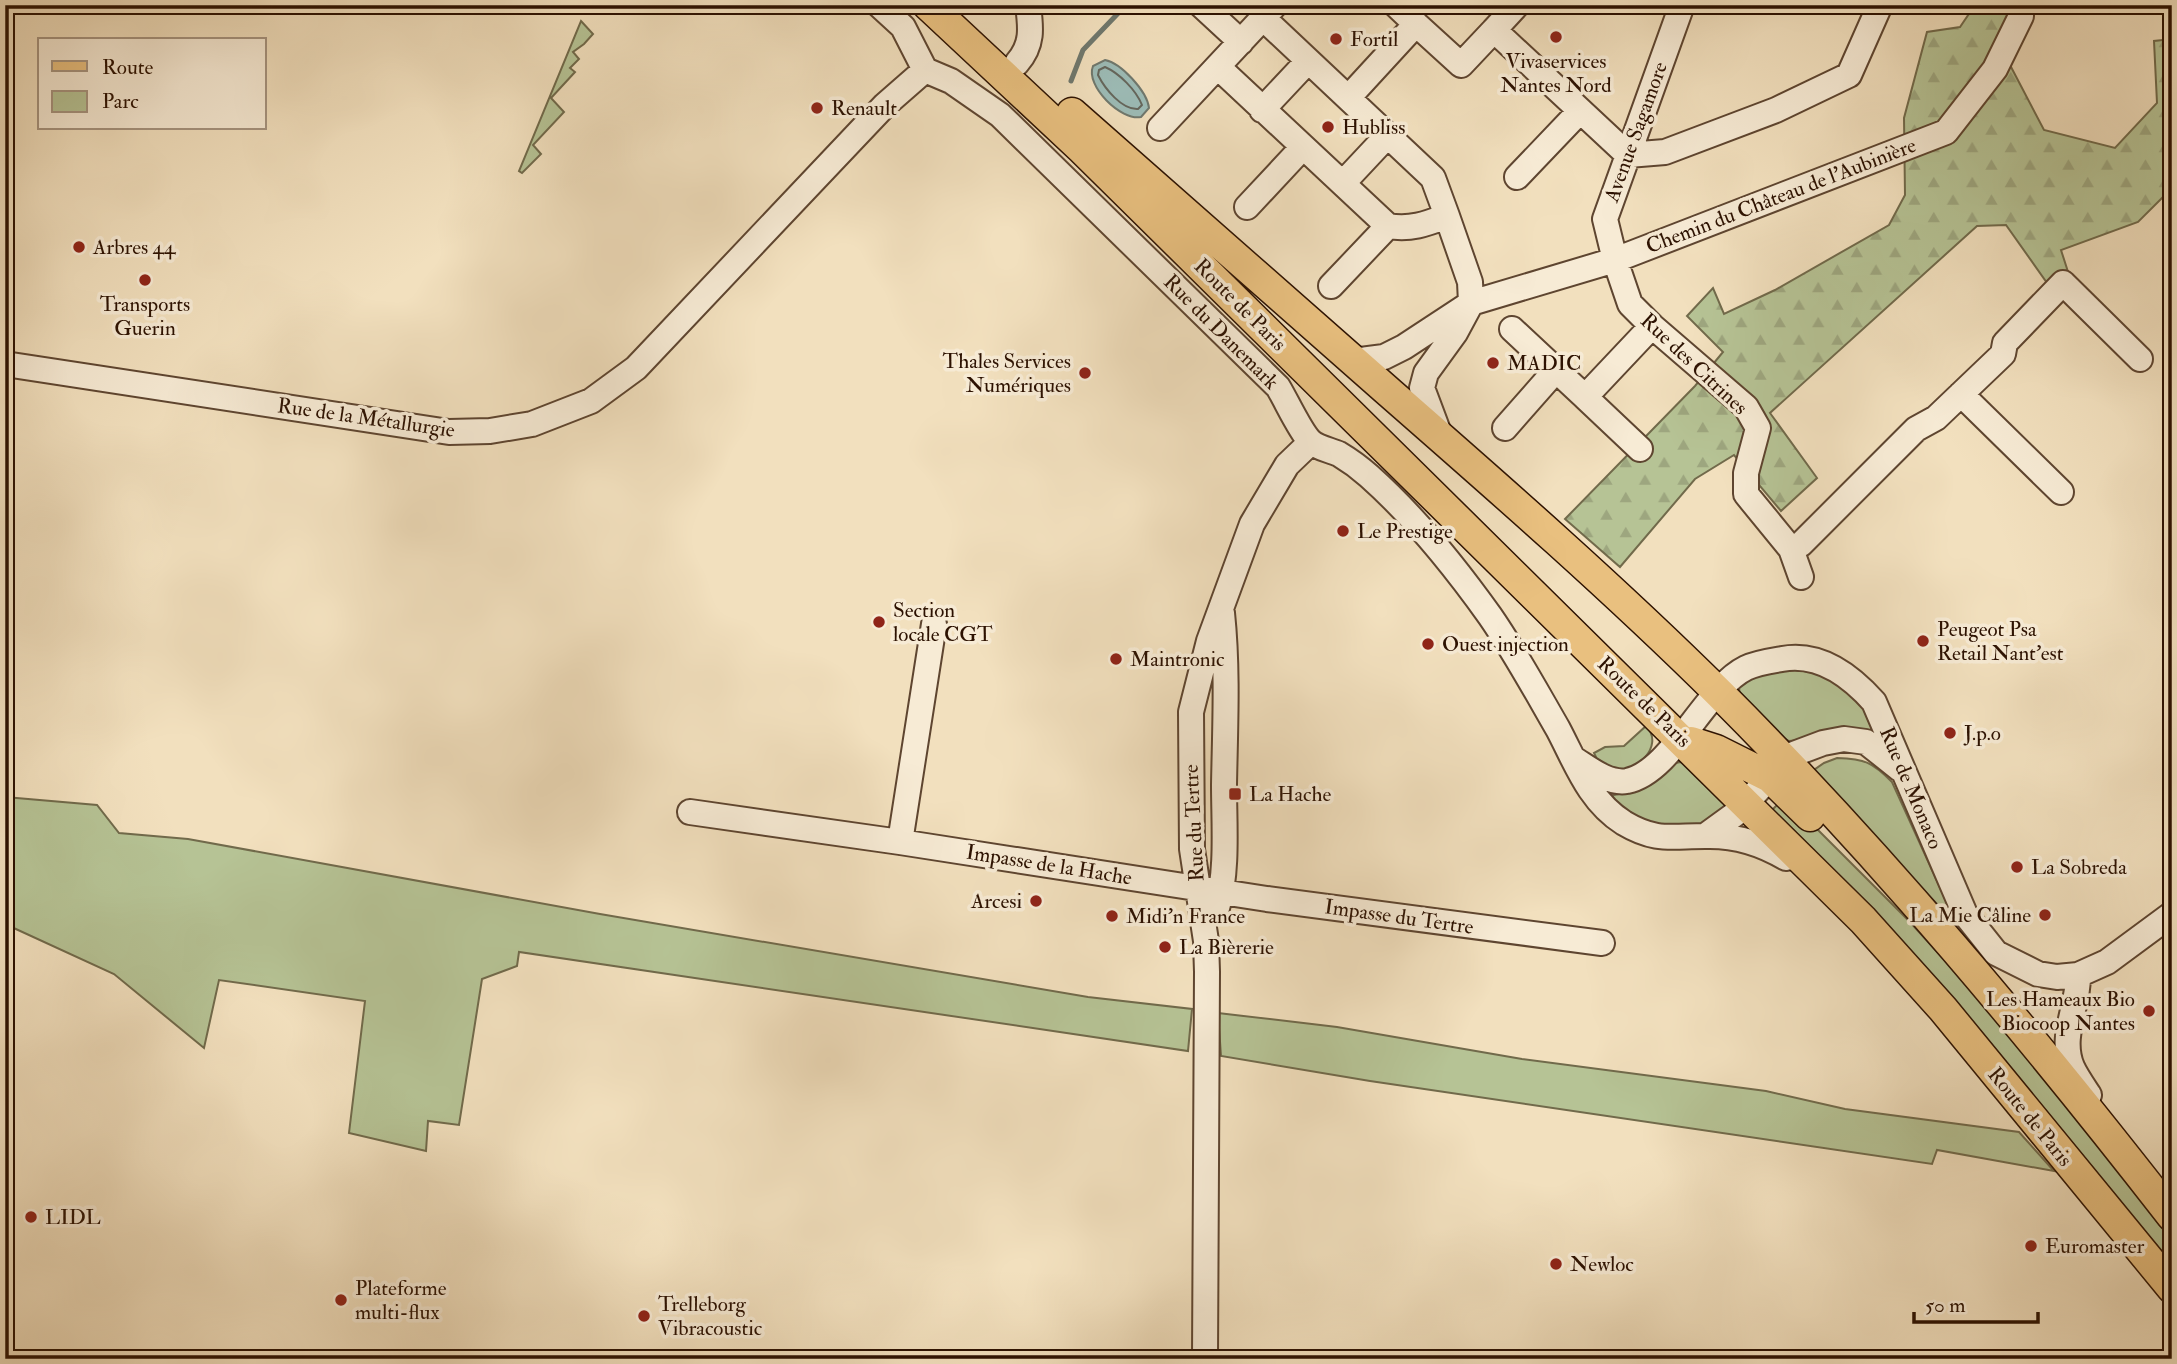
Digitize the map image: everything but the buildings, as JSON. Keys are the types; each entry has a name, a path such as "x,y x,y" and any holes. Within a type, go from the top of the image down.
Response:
{"main road":[{"name":"Route de Paris","path":"928,5 1091,159 1583,642 1687,730 1746,803 1863,920 1943,1009 2172,1289"},
{"name":"Route de Paris","path":"953,5 1600,579 1718,692 1777,768 1922,912 2166,1206"},
{"path":"1687,730 1716,750 1777,768"}],"street":[{"path":"879,5 904,27 925,70"},
{"path":"1017,63 1030,43 1028,5"},
{"path":"1201,5 1241,42"},
{"path":"1397,5 1461,65 1517,5"},
{"name":"Avenue Sagamore","path":"1615,260 1605,219 1615,185 1682,5"},
{"path":"1494,30 1628,155 1665,152 1776,110 1849,75 1880,5"},
{"name":"Chemin du Château de l'Aubinière","path":"1353,361 1384,357 1471,303 1615,260 1946,132 1995,69 2021,16 2018,5"},
{"path":"1160,128 1269,11 1308,61 1433,178 1470,282 1471,303 1455,333 1426,373 1422,388 1440,436"},
{"path":"1348,98 1416,24"},
{"path":"1262,110 1308,61"},
{"path":"1217,67 1388,226 1405,229 1447,216"},
{"name":"Rue de la Métallurgie","path":"5,364 449,432 490,431 532,424 591,401 636,368 885,105 925,70"},
{"name":"Rue du Danemark","path":"925,70 951,81 1000,115 1278,387 1311,442"},
{"path":"1517,177 1580,111"},
{"path":"1343,183 1388,135"},
{"path":"1247,207 1303,147"},
{"path":"1331,286 1388,226"},
{"name":"Rue des Citrines","path":"1615,260 1630,304 1746,407 1758,428 1746,473 1746,494 1791,550 1801,577"},
{"path":"1791,550 1801,544 1916,429 1936,418 2003,354 2005,343 2063,283 2140,359"},
{"path":"1585,397 1652,326"},
{"path":"1512,328 1640,449"},
{"path":"1505,428 1556,370"},
{"path":"1961,394 2061,492"},
{"path":"1311,442 1339,454 1368,475 1452,565 1506,640 1586,785 1604,808 1647,834 1671,839 1705,836 1744,840 1766,846 1786,858 1799,855"},
{"name":"Rue du Tertre","path":"1209,890 1192,849 1191,712 1209,641 1252,524 1287,465 1311,442"},
{"path":"1205,1359 1206,941 1209,890 1224,842 1226,646 1222,609"},
{"path":"900,842 934,624"},
{"name":"Rue de Monaco","path":"1687,730 1727,682 1745,668 1793,657 1836,668 1858,684 1874,702 1965,914 1996,953 2038,974 2057,977 2078,975"},
{"path":"1574,759 1603,777 1626,781 1650,769 1687,730"},
{"path":"1705,836 1727,822 1777,768 1823,743 1844,739 1866,742 1904,772"},
{"name":"Impasse de la Hache","path":"690,812 1209,890"},
{"name":"Impasse du Tertre","path":"1209,890 1602,943"},
{"path":"2097,1122 2091,1098 2072,1066 2068,1049 2078,975 2107,962 2172,914"}],"green space":[{"path":"1975,5 2013,5 2010,65 2044,130 2115,148 2157,103 2154,41 2172,39 2172,188 2138,222 2061,250 2070,278 2057,297 2006,225 1977,226 1770,413 1817,478 1781,511 1734,455 1695,479 1620,567 1565,519 1695,386 1723,352 1687,316 1713,288 1724,314 1775,290 1889,225 1905,195 1904,118 1927,32 1960,27"},
{"path":"581,21 593,34 573,52 579,59 570,68 575,72 551,98 564,112 533,145 541,154 522,173 519,171"},
{"path":"1787,669 1827,674 1861,703 1872,729 1861,735 1789,741 1782,737 1740,695 1739,688 1750,678"},
{"path":"1646,726 1652,742 1645,758 1638,764 1621,771 1612,770 1592,759 1596,757 1594,753 1605,747 1624,746"},
{"path":"1837,758 1868,763 1892,782 1957,925 1811,772"},
{"path":"1675,763 1692,763 1735,804 1717,820 1690,828 1644,823 1610,798 1629,792"},
{"path":"5,797 97,805 119,833 188,839 600,914 1088,997 1192,1009 1188,1051 519,952 517,966 482,979 459,1125 428,1121 426,1151 349,1133 365,1001 219,980 204,1048 114,974 5,924"},
{"path":"1785,797 1909,921 1972,990 2112,1158 2172,1233 2172,1275 1771,811"},
{"path":"1218,1013 1337,1027 1522,1059 1766,1091 1845,1109 2019,1132 2054,1171 1937,1150 1932,1164 1370,1081 1221,1056"}],"water":[{"path":"1105,60 1125,72 1144,94 1149,108 1141,117 1124,114 1099,92 1094,83 1093,66"}],"waterway":[{"path":"1071,81 1083,50 1126,5"}],"place":[{"name":"Vivaservices Nantes Nord","path":"1556,37"},
{"name":"Fortil","path":"1336,39"},
{"name":"Renault","path":"817,108"},
{"name":"Hubliss","path":"1328,127"},
{"name":"Arbres 44","path":"79,247"},
{"name":"Transports Guerin","path":"145,280"},
{"name":"MADIC","path":"1493,363"},
{"name":"Thales Services Numériques","path":"1085,373"},
{"name":"Le Prestige","path":"1343,531"},
{"name":"Section locale CGT","path":"879,622"},
{"name":"Peugeot Psa Retail Nant'est","path":"1923,641"},
{"name":"Ouest injection","path":"1428,644"},
{"name":"Maintronic","path":"1116,659"},
{"name":"J.p.o","path":"1950,733"},
{"name":"La Hache","path":"1235,794"},
{"name":"La Sobreda","path":"2017,867"},
{"name":"Arcesi","path":"1036,901"},
{"name":"La Mie Câline","path":"2045,915"},
{"name":"Midi'n France","path":"1112,916"},
{"name":"La Bièrerie","path":"1165,947"},
{"name":"Les Hameaux Bio Biocoop Nantes","path":"2149,1011"},
{"name":"LIDL","path":"31,1217"},
{"name":"Euromaster","path":"2031,1246"},
{"name":"Newloc","path":"1556,1264"},
{"name":"Plateforme multi-flux","path":"341,1300"},
{"name":"Trelleborg Vibracoustic","path":"644,1316"}]}
